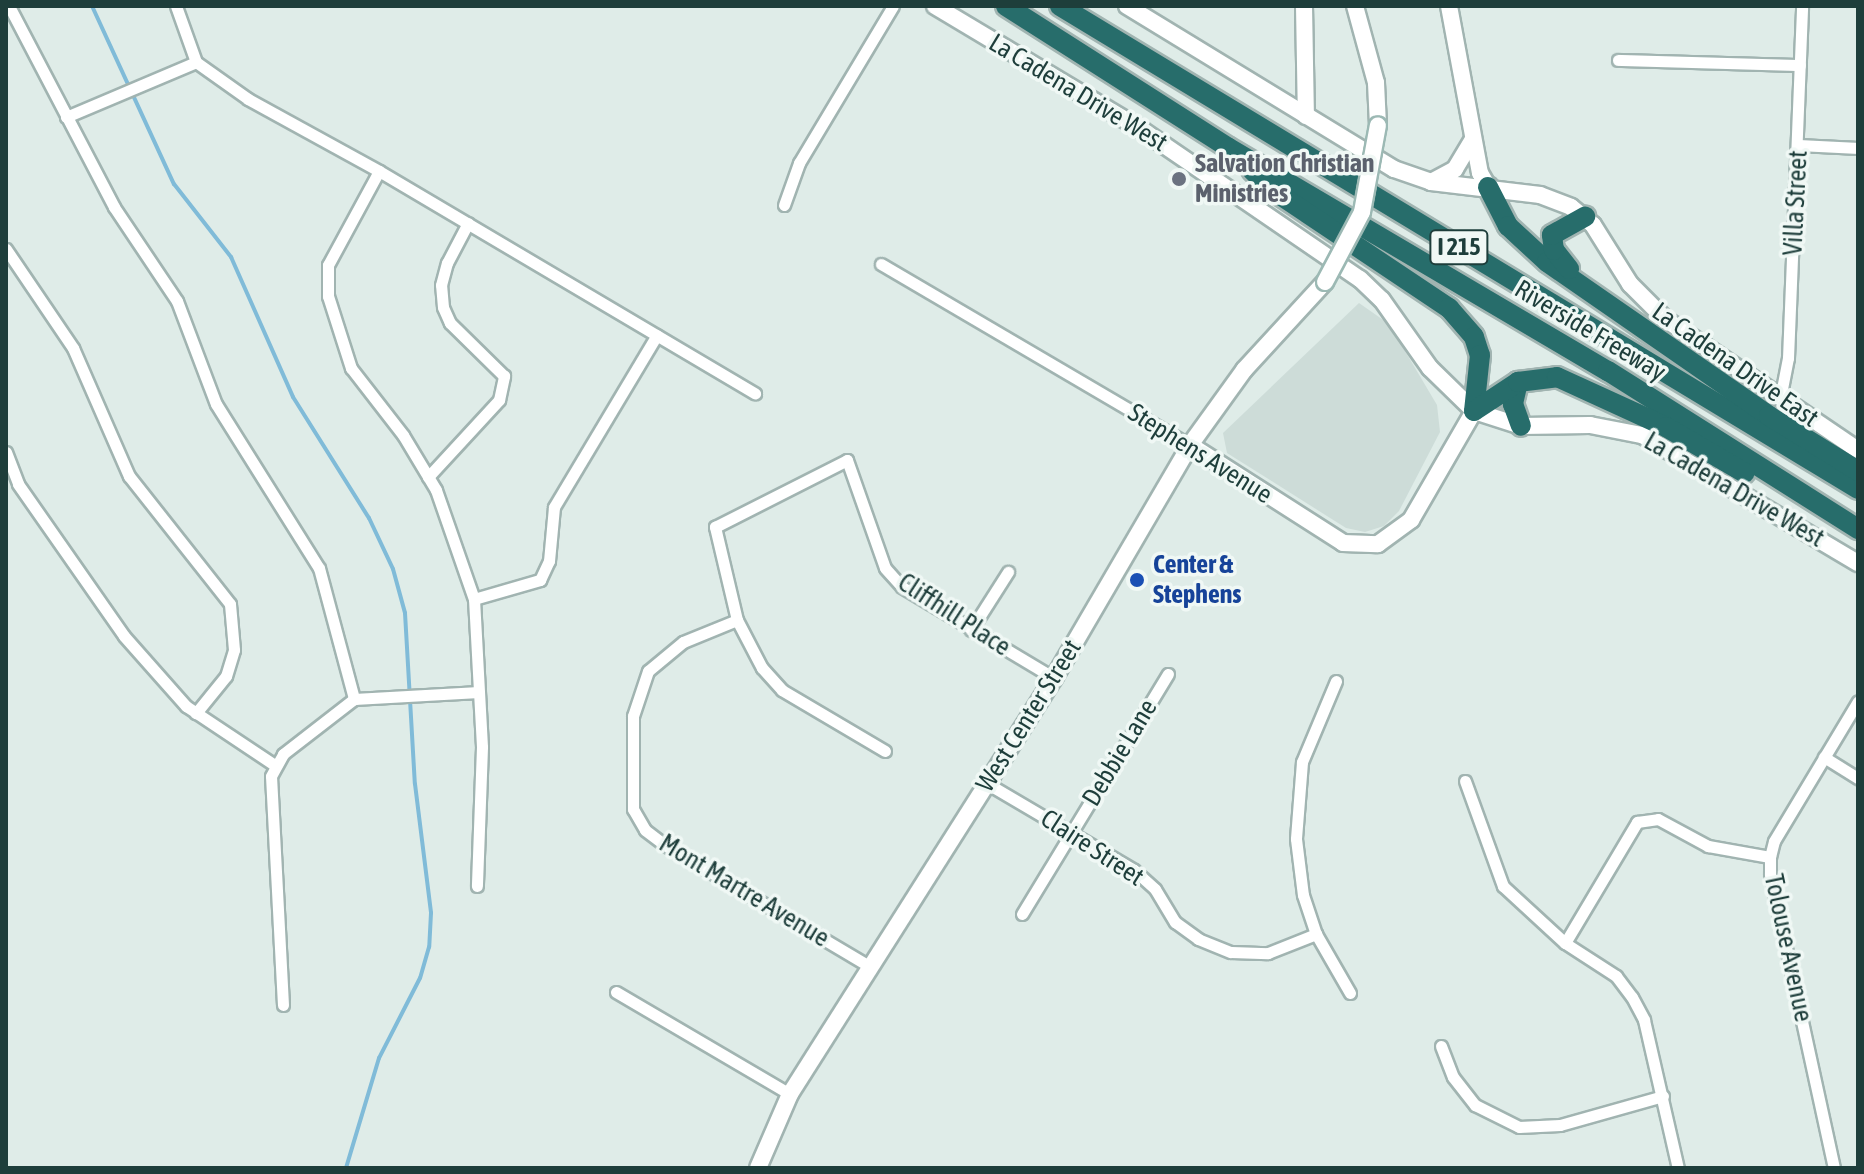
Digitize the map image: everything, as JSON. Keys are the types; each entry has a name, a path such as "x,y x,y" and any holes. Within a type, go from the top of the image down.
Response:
{"highway":[{"name":"Riverside Freeway","path":"1006,6 1229,148 1595,364 1858,531"},
{"name":"Riverside Freeway","path":"1060,6 1858,489"},
{"path":"1229,148 1274,191 1449,308 1474,337 1480,355 1474,411"},
{"path":"1488,187 1508,226 1547,262 1769,416 1858,471"},
{"path":"1585,217 1556,229 1551,243 1589,289"},
{"path":"1474,411 1518,382 1545,376 1584,386 1858,531"},
{"path":"1518,382 1513,404 1521,426"}],"main road":[{"name":"La Cadena Drive West","path":"935,6 1142,130 1360,279 1382,300 1433,371 1474,411 1521,426 1590,425 1642,435 1858,563"},
{"name":"La Cadena Drive East","path":"1127,6 1394,169 1431,182 1540,195 1585,217 1646,303 1780,399 1858,450"},
{"path":"1304,6 1306,116"},
{"path":"1449,6 1474,138 1488,187"},
{"name":"West Center Street","path":"758,1168 790,1094 1054,678 1190,445 1244,370 1325,282 1362,212 1378,125 1376,83 1356,8"},
{"path":"1431,182 1464,160 1474,138"},
{"name":"Stephens Avenue","path":"1190,445 1343,543 1378,544 1411,520 1474,411"}],"street":[{"path":"9,6 114,207 177,301 216,404 319,568 354,699"},
{"path":"176,6 196,62 248,99 379,171 755,393"},
{"path":"784,205 799,163 893,6"},
{"name":"Villa Street","path":"1780,399 1788,358 1799,145 1802,6"},
{"path":"1618,60 1800,65"},
{"path":"66,117 196,62"},
{"path":"1799,145 1858,148"},
{"path":"379,171 328,265 328,296 351,368 428,477 455,535 474,599 479,692 477,886"},
{"path":"428,477 499,400 504,376 450,323 443,307 441,285 447,263 468,223"},
{"path":"6,249 9,264 73,348 129,476 230,604 234,650 226,676 196,713"},
{"name":"Stephens Avenue","path":"881,264 1190,445"},
{"path":"474,599 540,580 549,561 554,507 657,335"},
{"path":"6,452 18,484 83,583 196,713 276,766"},
{"name":"Cliffhill Place","path":"885,751 782,690 762,668 737,620 715,527 847,460 885,568 902,587 1054,678"},
{"path":"971,630 1008,572"},
{"name":"Mont Martre Avenue","path":"737,620 683,642 648,671 633,716 633,809 645,830 665,845 869,966"},
{"name":"Debbie Lane","path":"1022,914 1168,674"},
{"path":"1336,681 1314,724 1297,797 1303,895 1316,934 1350,993"},
{"path":"283,1005 271,776 276,766 300,736 354,699 479,692"},
{"name":"Tolouse Avenue","path":"1834,1168 1770,874 1770,857 1774,841 1858,701"},
{"path":"1824,757 1858,778"},
{"path":"1465,781 1503,886 1565,943 1616,976 1632,997 1644,1020 1678,1168"},
{"name":"Claire Street","path":"988,784 1134,870 1155,889 1175,922 1198,939 1231,952 1268,953 1316,934"},
{"path":"1565,943 1637,822 1658,819 1708,846 1770,857"},
{"path":"616,992 790,1094"},
{"path":"1441,1046 1453,1077 1475,1105 1519,1127 1560,1125 1663,1096"}],"shaded area":[{"path":"1359,303 1389,324 1437,405 1440,432 1399,511 1384,526 1365,532 1346,528 1227,453 1223,433"}],"waterway":[{"path":"92,6 174,184 231,257 293,397 369,518 393,569 405,613 415,784 431,913 429,947 420,978 379,1058 346,1168"}],"place":[{"name":"Salvation Christian Ministries","path":"1179,179"},
{"name":"Center & Stephens","path":"1137,580"}]}
